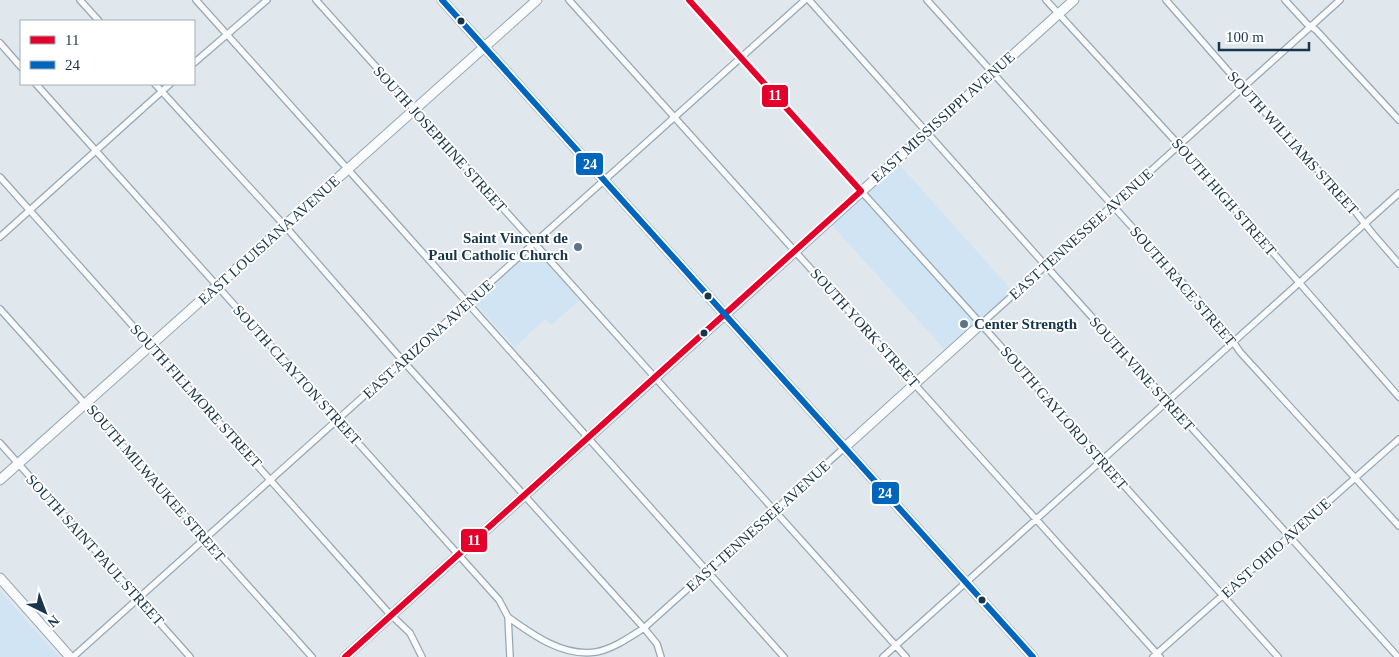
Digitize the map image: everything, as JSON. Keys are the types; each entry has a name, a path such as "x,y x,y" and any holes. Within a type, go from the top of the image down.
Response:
{"street":[{"path":"80,0 98,20"},
{"path":"196,0 589,436 784,657"},
{"path":"195,63 267,0"},
{"name":"SOUTH JOSEPHINE STREET","path":"316,0 906,657"},
{"path":"442,0 1033,657"},
{"name":"EAST LOUISIANA AVENUE","path":"0,480 537,0"},
{"name":"SOUTH YORK STREET","path":"570,0 1157,656"},
{"name":"SOUTH GAYLORD STREET","path":"689,0 1278,657"},
{"name":"EAST ARIZONA AVENUE","path":"72,657 807,0"},
{"name":"SOUTH VINE STREET","path":"807,0 1398,657"},
{"name":"SOUTH RACE STREET","path":"927,0 1226,331 1240,352 1399,526"},
{"name":"SOUTH HIGH STREET","path":"1046,0 1179,145 1399,397"},
{"name":"EAST MISSISSIPPI AVENUE","path":"344,657 1074,0"},
{"name":"SOUTH WILLIAMS STREET","path":"1166,0 1350,205 1372,234 1399,264"},
{"path":"1285,0 1310,27 1316,30 1399,120"},
{"name":"EAST TENNESSEE AVENUE","path":"508,617 537,637 556,647 583,655 613,646 644,628 1340,0"},
{"path":"0,43 20,66"},
{"name":"SOUTH CLAYTON STREET","path":"37,85 459,554 499,600 508,617"},
{"path":"155,85 285,226 403,361 644,628 657,644 661,657"},
{"path":"0,237 169,85"},
{"name":"SOUTH FILLMORE STREET","path":"0,177 391,615 410,633 422,657"},
{"path":"883,657 1399,193"},
{"name":"SOUTH MILWAUKEE STREET","path":"0,309 312,657"},
{"name":"EAST OHIO AVENUE","path":"1157,656 1222,595 1399,439"},
{"name":"SOUTH SAINT PAUL STREET","path":"0,443 190,657"},
{"path":"0,578 72,657"},
{"path":"508,617 510,657"}],"shaded area":[{"path":"899,164 1013,292 947,352 830,223"},
{"path":"533,250 537,251 580,300 551,325 545,319 515,347 477,305 476,301"},
{"path":"0,591 59,657 0,657"}],"transit line":[{"name":"24","path":"442,0 1033,657"},
{"name":"11","path":"689,0 861,191"},
{"name":"11","path":"345,657 861,191"}],"place":[{"name":"Saint Vincent de Paul Catholic Church","path":"578,247"},
{"name":"Center Strength","path":"964,324"}]}
